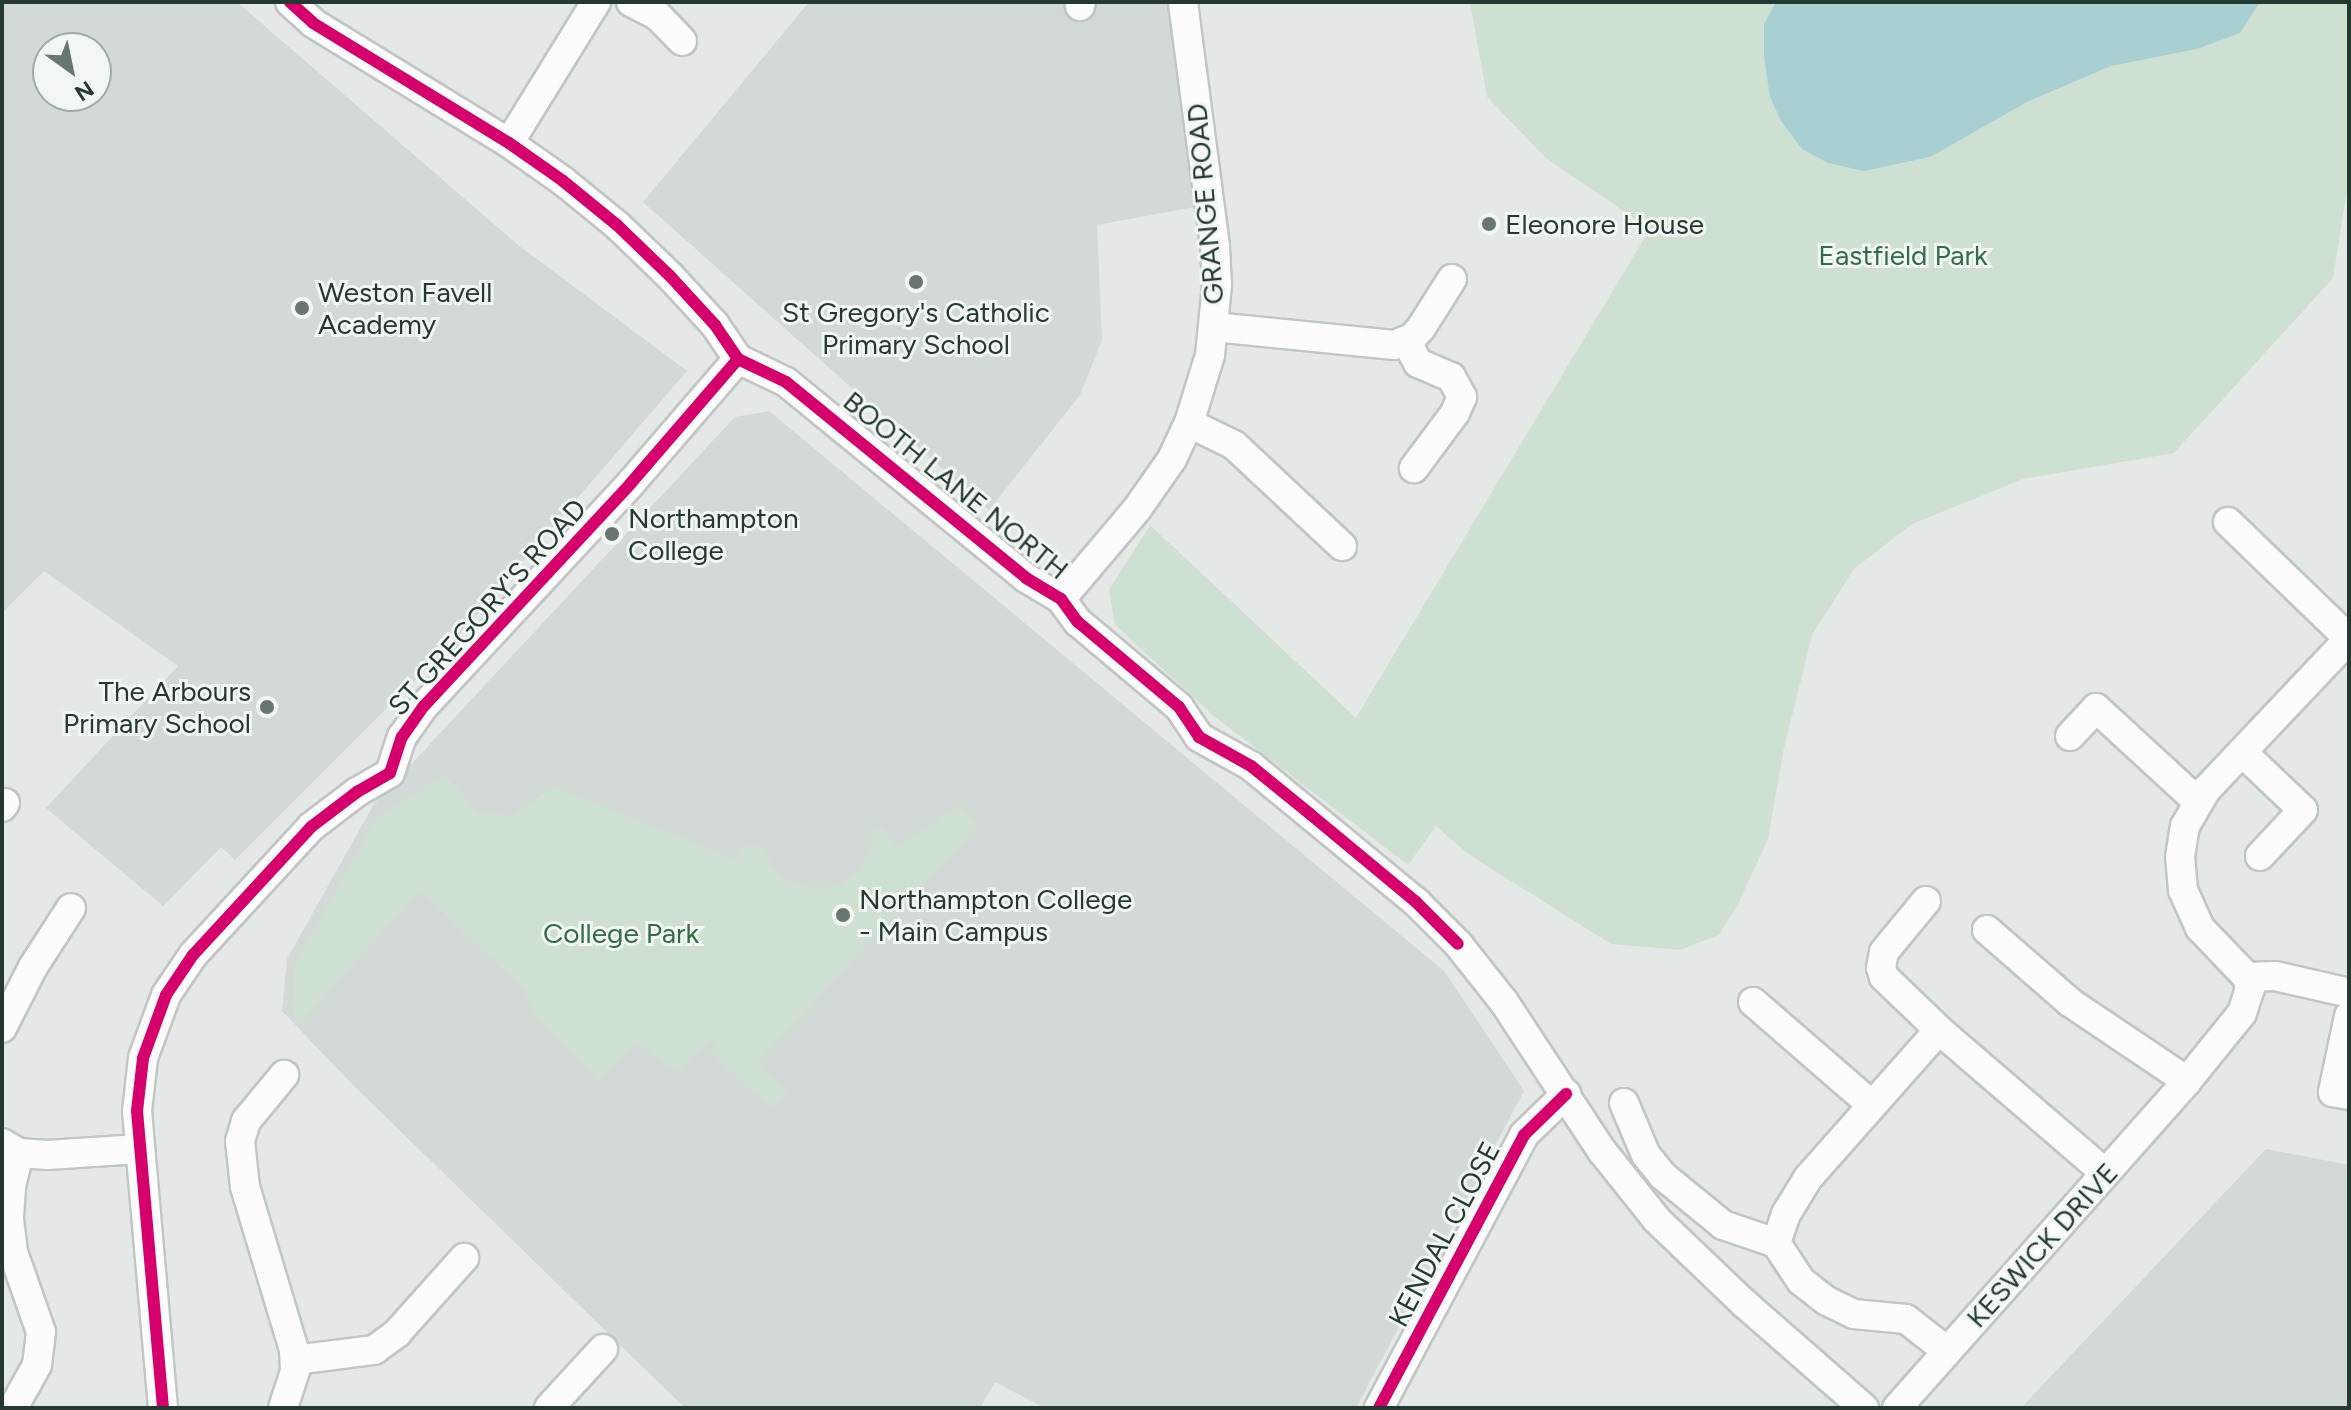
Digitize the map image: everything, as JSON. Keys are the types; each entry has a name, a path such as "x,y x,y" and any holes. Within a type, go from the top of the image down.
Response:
{"street":[{"path":"509,143 596,2"},
{"path":"631,2 662,8 682,41"},
{"name":"GRANGE ROAD","path":"1061,599 1150,493 1172,459 1205,379 1214,327 1215,246 1183,2"},
{"path":"292,3 313,23 509,143 617,225 706,315 738,359"},
{"path":"1214,327 1382,344 1406,341 1421,328 1452,279"},
{"path":"1406,341 1418,363 1451,377 1462,397 1455,413 1414,468"},
{"name":"BOOTH LANE NORTH","path":"738,359 786,382 1026,578 1061,599 1078,622 1179,707 1199,737 1251,766 1437,923 1504,1002 1602,1151 1657,1220 1745,1304 1864,1408"},
{"name":"ST GREGORY'S ROAD","path":"163,1408 140,1149 138,1084 156,1015 179,975 311,827 357,792 390,773 402,737 424,706 631,483 738,359"},
{"path":"1189,423 1234,445 1342,546"},
{"path":"2228,522 2349,639 2197,801 2182,841 2183,890 2200,928 2247,977 2275,976 2349,993"},
{"path":"2070,736 2096,708 2197,801"},
{"path":"2242,752 2303,810 2260,856"},
{"path":"1926,901 1884,952 1881,968 1892,985 1939,1030 2105,1173"},
{"path":"2,1028 33,967 71,908"},
{"path":"1987,930 2071,1003 2187,1081"},
{"name":"KESWICK DRIVE","path":"1897,1408 2187,1081 2242,1013 2250,988 2247,977"},
{"path":"1753,1002 1872,1105"},
{"path":"2349,1016 2333,1092 2349,1095"},
{"path":"1776,1243 1796,1195 1939,1030"},
{"path":"283,1408 295,1360 245,1187 240,1158 241,1132 246,1121 284,1075"},
{"name":"KENDAL CLOSE","path":"1379,1408 1524,1135 1566,1094"},
{"path":"1624,1103 1646,1155 1663,1176 1723,1225 1776,1243 1801,1281 1827,1301 1854,1314 1906,1319 1947,1351"},
{"path":"13,1408 37,1365 41,1332 13,1252 9,1217 11,1148 47,1155 140,1149"},
{"path":"295,1360 374,1350 397,1333 464,1258"},
{"path":"549,1408 603,1349"}],"shaded area":[{"name":"Weston Favell Academy","path":"2,2 237,2 518,245 687,371 456,639 235,860 221,847 163,906 46,808 178,666 44,571 2,613"},
{"name":"St Gregory's Catholic Primary School","path":"809,2 1169,2 1194,207 1097,225 1102,340 1080,395 989,510 643,202"},
{"name":"Northampton College - Main Campus","path":"769,411 1444,971 1524,1091 1356,1408 1045,1408 995,1382 980,1408 685,1408 352,1084 282,1011 287,959 374,804 735,417"},
{"path":"2266,1149 2349,1165 2349,1408 2021,1408"}],"green space":[{"name":"Eastfield Park","path":"1470,2 2349,2 2349,178 2333,278 2174,453 2023,479 1912,524 1854,569 1812,635 1784,748 1768,839 1739,902 1719,935 1680,950 1611,944 1468,854 1436,826 1408,865 1215,717 1115,625 1109,590 1150,525 1356,718 1650,229 1546,158 1487,97"},
{"name":"College Park","path":"446,775 478,813 512,815 554,786 737,860 742,846 763,846 773,868 786,880 817,889 841,884 861,869 871,846 873,829 882,826 896,847 958,806 979,825 757,1063 788,1092 771,1109 709,1051 715,1043 712,1039 677,1072 636,1043 599,1080 533,1014 525,991 420,891 298,1025 293,1007 295,963 377,817"}],"water":[{"path":"1776,2 2260,2 2240,33 2197,49 2111,66 2027,102 1930,157 1864,171 1828,163 1802,149 1781,121 1770,97 1764,57 1764,24"}],"cycle path":[{"path":"290,2 313,23 509,143 563,181 617,225 670,276 715,325 738,359"},
{"path":"738,359 786,382 1026,578 1061,599 1078,622 1179,707 1199,737 1251,766 1416,902 1458,944"},
{"path":"163,1408 137,1111 143,1058 166,995 193,955 311,827 357,792 390,773 402,737 424,706 631,483 738,359"},
{"path":"1379,1408 1524,1135 1566,1094"}],"place":[{"name":"Eleonore House","path":"1489,224"},
{"name":"St Gregory's Catholic Primary School","path":"916,282"},
{"name":"Weston Favell Academy","path":"302,308"},
{"name":"Northampton College","path":"612,534"},
{"name":"The Arbours Primary School","path":"267,707"},
{"name":"Northampton College - Main Campus","path":"843,915"}]}
